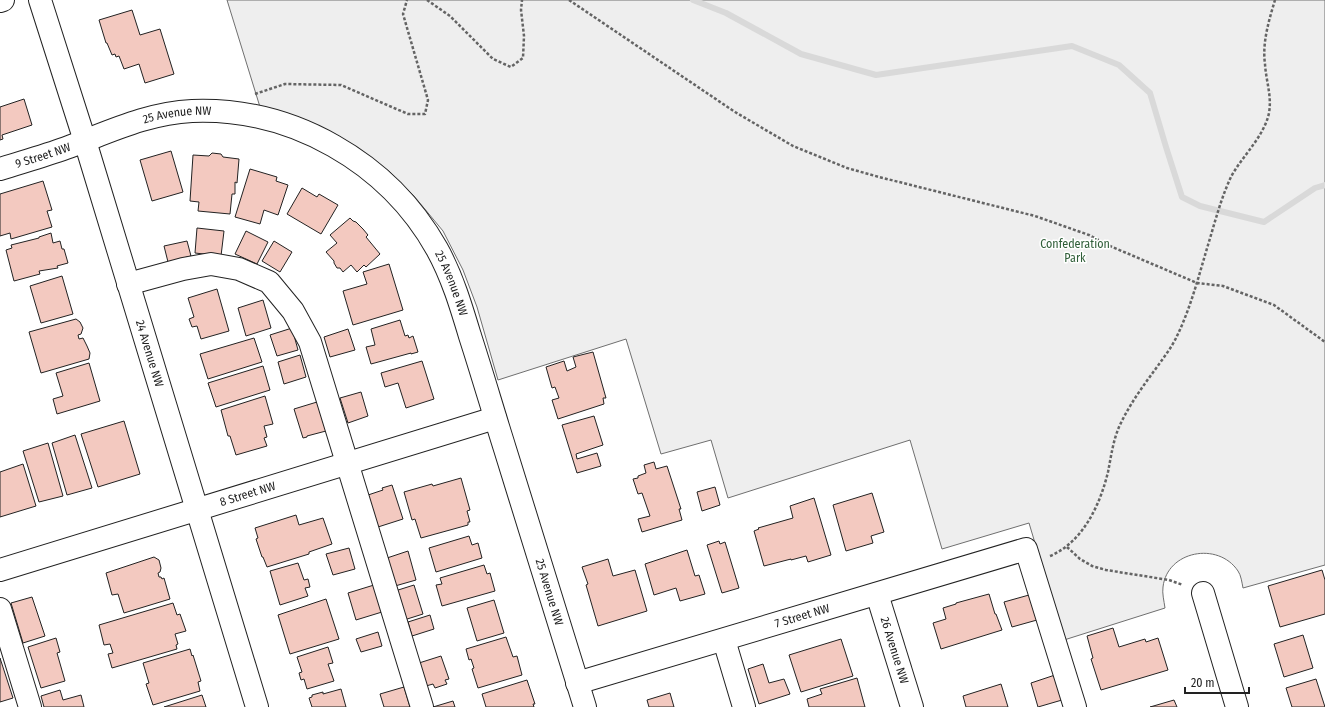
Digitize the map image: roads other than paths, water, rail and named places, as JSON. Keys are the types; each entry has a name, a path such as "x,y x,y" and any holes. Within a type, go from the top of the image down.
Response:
{"street":[{"name":"24 Avenue NW","path":"40,0 85,141 257,707"},
{"name":"25 Avenue NW","path":"85,141 137,121 167,114 189,111 235,112 262,117 288,125 339,148 383,181 403,202 421,224 437,249 449,274 462,309 585,707"},
{"name":"9 Street NW","path":"0,169 85,141"},
{"path":"128,284 183,269 211,264 239,269 269,282 293,311 310,342 422,707"},
{"name":"8 Street NW","path":"0,570 495,418"},
{"name":"7 Street NW","path":"577,684 877,594 1029,556 1075,707"},
{"path":"1203,593 1237,707"},
{"name":"26 Avenue NW","path":"877,594 912,707"},
{"path":"0,609 30,707"},
{"path":"724,640 744,707"}],"waterway":[{"path":"693,0 726,13 801,54 876,75 1072,46 1119,65 1150,93 1182,197 1200,206 1264,222 1315,188 1325,185"}],"park label":[{"name":"Confederation Park","path":"1075,251"}]}
